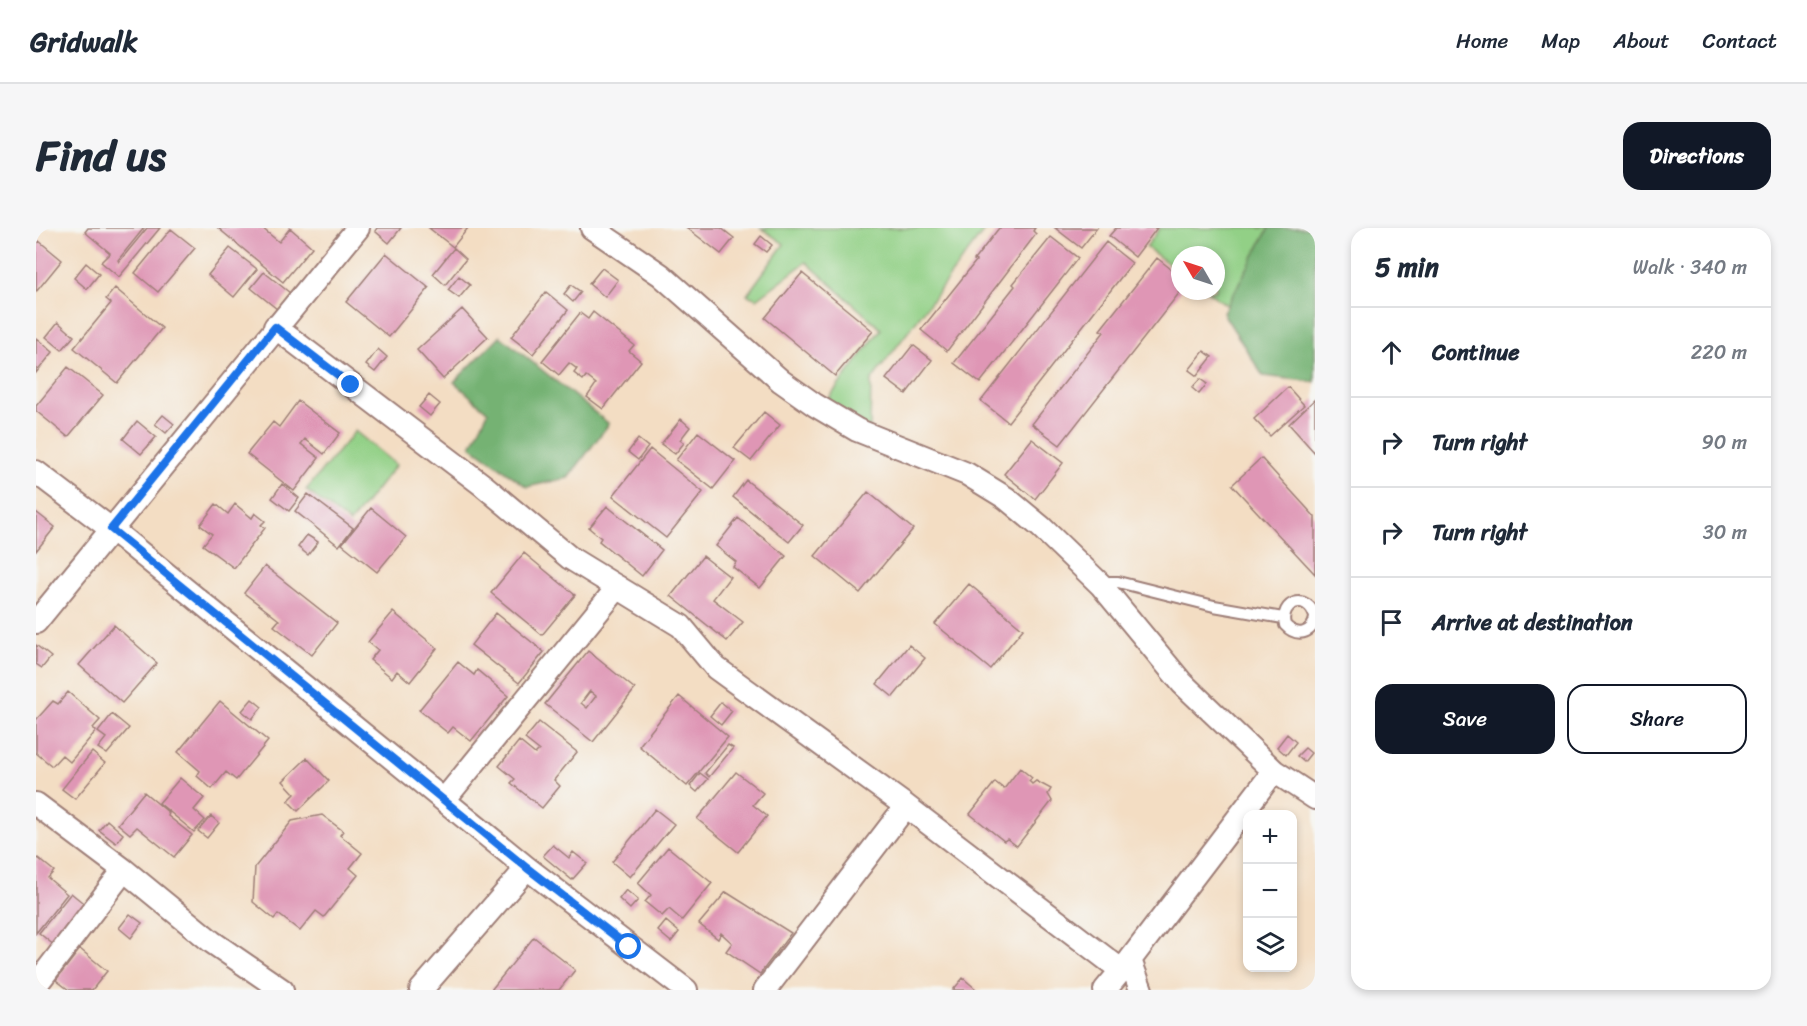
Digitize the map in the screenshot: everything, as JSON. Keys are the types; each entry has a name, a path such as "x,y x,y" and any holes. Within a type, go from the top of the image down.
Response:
{"street":[{"path":"36,622 358,228"},
{"path":"592,228 661,275 781,381 815,405 857,430 967,474 1005,498 1041,527 1101,585 1182,683 1274,771 1315,798"},
{"path":"275,327 484,486 570,558 681,626 716,668 1126,965 1141,990"},
{"path":"36,472 111,529 527,868 681,989"},
{"path":"444,800 618,587"},
{"path":"1105,990 1274,771"},
{"path":"36,804 124,870 212,942 282,990"},
{"path":"765,990 906,806"},
{"path":"421,990 527,868"},
{"path":"36,986 124,870"}],"lane":[{"path":"1101,585 1118,582 1214,606 1283,618"},
{"path":"1295,602 1309,605 1315,617 1312,633 1296,634 1285,625 1283,618 1285,612 1295,602"}],"green space":[{"path":"761,228 986,228 871,381 870,429 823,406 881,329 806,262 757,299 747,295 784,244"},
{"path":"1160,228 1269,228 1228,306 1220,300 1225,300 1225,246 1171,246 1171,265 1146,247"},
{"path":"1269,228 1315,228 1315,382 1263,376 1223,313"},
{"path":"500,336 609,424 568,478 527,487 471,446 488,412 454,382"},
{"path":"355,431 396,465 350,523 306,490"}],"building":[{"path":"88,228 144,228 118,260 119,262 147,228 160,228 119,277 101,262 110,253 85,232"},
{"path":"218,228 262,228 279,242 290,228 312,247 283,282"},
{"path":"377,228 401,228 389,243 375,231"},
{"path":"429,228 468,228 453,247"},
{"path":"687,228 721,228 734,238 721,254"},
{"path":"999,228 1035,228 1033,231 1036,234 947,351 921,330"},
{"path":"1055,228 1097,228 1081,248"},
{"path":"1116,228 1157,228 1135,257 1109,236"},
{"path":"171,229 195,248 158,292 135,273"},
{"path":"761,236 772,245 766,252 755,244"},
{"path":"1051,237 1078,258 980,383 954,363"},
{"path":"39,241 62,260 36,292 36,245"},
{"path":"1106,242 1132,263 1008,422 981,401"},
{"path":"230,248 257,269 234,297 208,275"},
{"path":"454,248 466,259 445,285 433,274"},
{"path":"386,253 429,288 389,337 346,302"},
{"path":"1157,258 1171,269 1171,300 1174,300 1060,445 1032,424 1104,332 1100,330"},
{"path":"86,263 99,274 87,289 74,278"},
{"path":"602,268 618,280 605,297 589,284"},
{"path":"264,272 290,293 277,309 251,288"},
{"path":"802,273 873,331 835,376 765,318"},
{"path":"459,276 470,285 459,298 448,290"},
{"path":"571,285 581,292 573,302 564,294"},
{"path":"115,288 162,328 117,383 74,348 111,303 106,299"},
{"path":"546,292 568,310 533,354 511,337"},
{"path":"462,309 488,337 443,379 417,350"},
{"path":"593,312 634,345 629,351 641,361 603,409 587,397 596,384 586,376 583,380 574,373 577,369 569,363 559,375 542,361 580,313 588,319"},
{"path":"58,322 74,336 62,350 46,337"},
{"path":"36,338 53,352 36,373"},
{"path":"913,345 932,360 906,394 886,379"},
{"path":"378,349 387,357 375,372 366,365"},
{"path":"1204,351 1212,357 1197,376 1189,370"},
{"path":"68,367 103,395 68,437 36,411 36,406"},
{"path":"1200,379 1207,384 1199,394 1192,388"},
{"path":"1288,387 1304,405 1270,436 1254,419"},
{"path":"429,395 440,404 430,416 419,407"},
{"path":"1315,399 1315,453 1289,424"},
{"path":"298,401 340,433 324,454 305,439 301,444 319,458 294,491 247,454 273,422 279,427"},
{"path":"764,412 780,425 751,461 734,448"},
{"path":"163,415 174,424 166,433 155,424"},
{"path":"681,419 690,427 680,440 684,443 675,454 661,444"},
{"path":"137,421 156,437 141,454 123,439"},
{"path":"698,432 735,461 713,489 676,460"},
{"path":"638,439 648,447 638,460 628,452"},
{"path":"1032,439 1063,463 1035,499 1004,474"},
{"path":"650,449 703,492 666,538 613,496"},
{"path":"1261,458 1315,517 1315,574 1232,485"},
{"path":"746,480 803,525 789,542 733,497"},
{"path":"282,484 299,498 289,511 272,498"},
{"path":"868,492 913,529 860,593 815,556"},
{"path":"308,494 353,528 339,546 295,511"},
{"path":"216,504 228,514 235,504 252,518 255,513 265,521 261,525 265,528 234,568 203,545 212,534 200,525"},
{"path":"607,506 662,550 642,576 599,541 601,538 589,528"},
{"path":"371,508 406,537 377,572 342,544"},
{"path":"36,512 55,527 36,551"},
{"path":"738,518 786,556 760,588 733,567 736,562 716,546"},
{"path":"307,535 318,542 308,555 298,547"},
{"path":"524,553 575,595 542,635 491,593"},
{"path":"703,556 730,577 713,599 743,622 727,641 671,596"},
{"path":"265,566 337,623 312,655 274,626 279,620 244,593"},
{"path":"969,584 1023,629 990,669 935,624"},
{"path":"393,612 437,648 410,682 397,671 392,678 370,660 378,650 368,642"},
{"path":"496,613 544,652 519,683 471,645"},
{"path":"114,625 157,663 122,703 79,665"},
{"path":"36,645 51,657 42,668 36,664"},
{"path":"909,645 925,658 893,697 877,684"},
{"path":"588,651 635,689 593,742 545,704","holes":["590,691 596,696 587,708 581,703"]},
{"path":"458,662 474,675 477,670 508,696 471,741 453,727 448,733 419,710"},
{"path":"68,692 100,720 93,728 96,731 70,762 62,755 52,766 36,753 36,720 53,701 58,704"},
{"path":"679,696 728,737 687,786 639,746"},
{"path":"252,699 262,707 252,719 242,711"},
{"path":"220,701 268,741 236,780 226,772 212,789 197,776 200,771 178,752"},
{"path":"721,702 732,711 721,725 710,716"},
{"path":"112,714 129,728 107,754 98,748 106,738 98,732"},
{"path":"539,722 577,752 554,780 560,786 542,808 511,783 515,779 499,766 519,741 535,754 539,750 525,739"},
{"path":"1287,734 1296,742 1286,755 1277,747"},
{"path":"728,745 733,748 709,777 705,773"},
{"path":"1305,748 1311,753 1304,762 1297,756"},
{"path":"92,752 105,763 75,799 62,789"},
{"path":"307,758 329,781 298,811 288,801 295,794 283,781"},
{"path":"1020,768 1032,778 1029,781 1032,784 1036,781 1051,789 1048,794 1052,801 1017,846 1007,839 1004,841 970,814 995,782 1004,789"},
{"path":"736,772 763,793 753,805 767,816 738,852 697,819"},
{"path":"700,773 708,779 697,792 690,786"},
{"path":"180,778 204,798 194,810 205,820 194,832 159,803"},
{"path":"144,792 169,813 168,816 192,835 174,857 137,827 130,834 118,824"},
{"path":"655,809 674,824 630,877 612,862"},
{"path":"322,815 343,831 340,835 362,853 350,868 358,875 324,917 316,911 300,931 278,914 274,919 253,902 255,867 292,821"},
{"path":"211,816 219,823 207,838 198,831"},
{"path":"107,820 123,834 116,843 99,830"},
{"path":"553,845 569,858 573,852 587,863 572,880 543,856"},
{"path":"668,847 712,883 682,920 669,909 662,916 645,902 651,895 638,883"},
{"path":"38,858 54,871 48,878 67,894 36,933 36,860"},
{"path":"626,890 638,900 630,909 619,899"},
{"path":"726,892 791,933 760,974 726,951 732,943 721,933 718,939 699,924"},
{"path":"71,893 87,906 55,946 39,933"},
{"path":"130,914 142,923 131,938 119,928"},
{"path":"666,921 679,932 671,942 658,931"},
{"path":"534,937 575,970 559,990 491,990"},
{"path":"80,949 107,971 92,990 69,990 56,980"},
{"path":"963,978 977,990 953,990"}],"route":[{"path":"351,385 275,327 111,529 527,868 629,947"}]}
